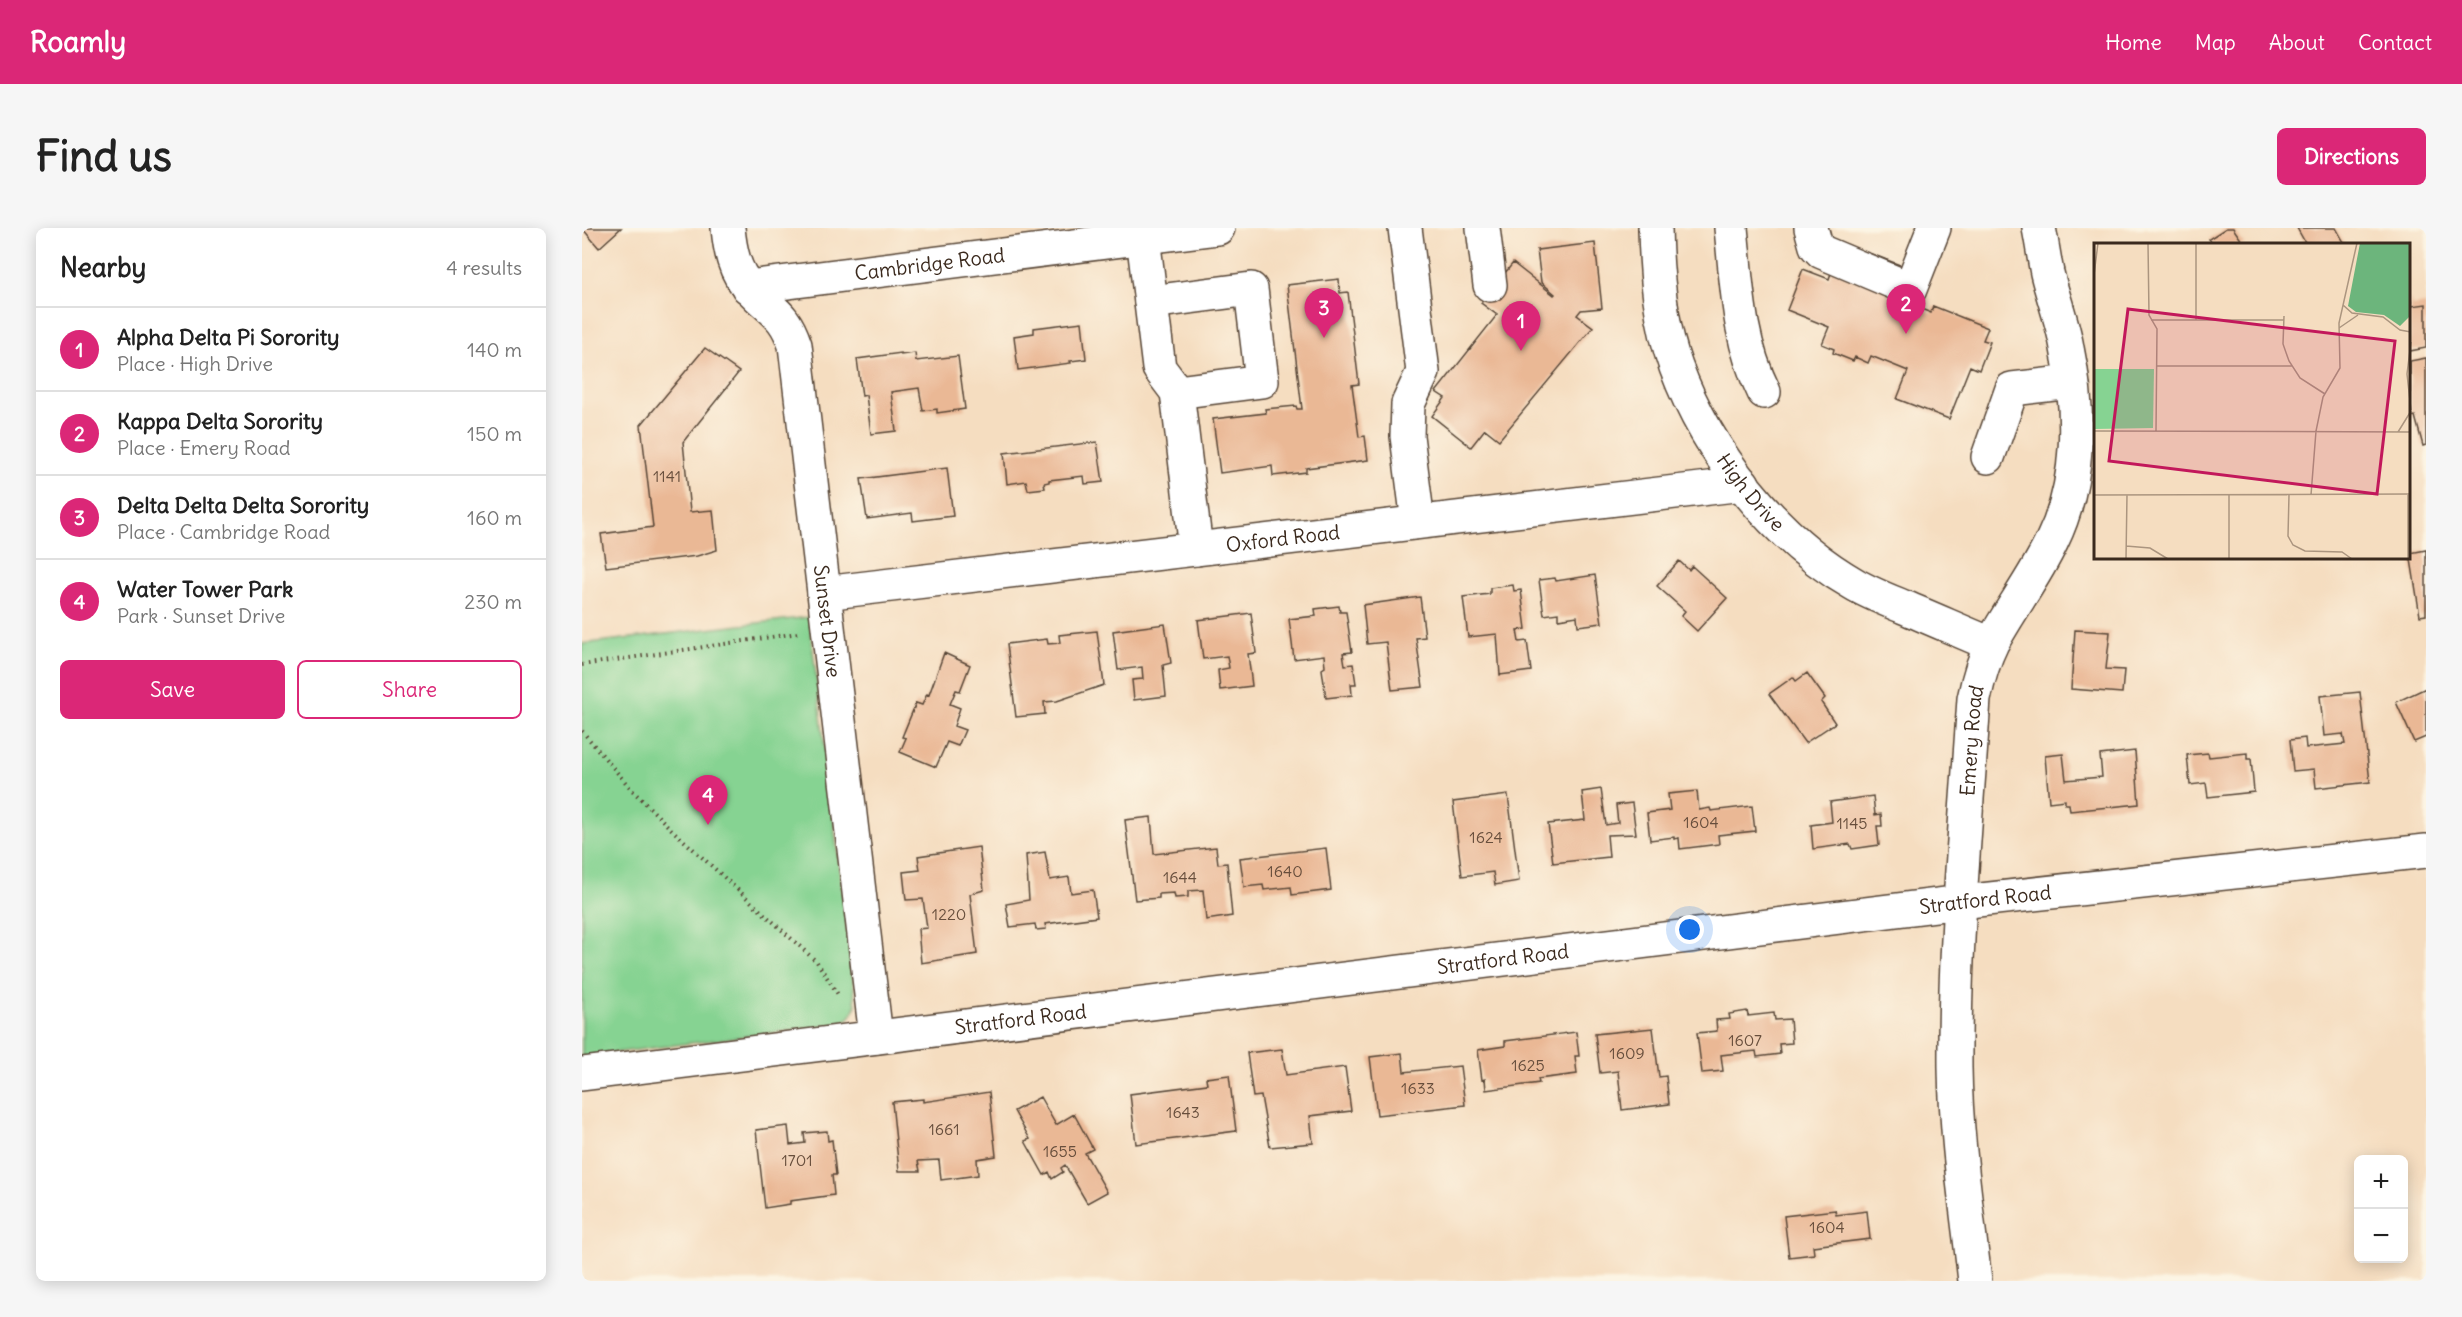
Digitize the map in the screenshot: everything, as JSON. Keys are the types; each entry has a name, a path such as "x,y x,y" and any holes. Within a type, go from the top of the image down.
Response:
{"street":[{"name":"Sunset Drive","path":"728,228 732,255 748,287 781,316 789,328 795,345 876,1037"},
{"name":"Cambridge Road","path":"748,287 1055,238 1143,237 1218,228"},
{"path":"1405,228 1423,372 1408,404 1407,436 1418,522"},
{"path":"1483,228 1490,285"},
{"name":"High Drive","path":"1655,228 1662,309 1676,366 1689,397 1717,448 1767,514 1810,554 1854,585 1991,644"},
{"path":"1731,228 1743,334 1749,356 1764,392"},
{"path":"1811,228 1816,246 1822,252 1910,289 1934,228"},
{"name":"Emery Road","path":"1975,1281 1960,1150 1955,1070 1961,902 1974,699 1981,669 1991,644 2029,584 2053,539 2069,494 2075,455 2072,382 2067,347 2047,272 2039,228"},
{"path":"1143,237 1159,368 1177,392 1196,549"},
{"path":"1151,302 1251,289 1262,381 1177,392"},
{"path":"1988,457 2012,389 2072,382"},
{"name":"Oxford Road","path":"824,593 1743,484"},
{"name":"Stratford Road","path":"582,1074 1961,902 2426,851"}],"path":[{"path":"582,665 808,632"},
{"path":"582,731 632,790 670,828 817,962 845,1005"}],"green space":[{"path":"809,617 856,1006 853,1014 848,1019 834,1025 582,1057 582,644"}],"building":[{"path":"582,228 621,228 599,248"},
{"path":"2226,228 2233,228 2243,243 2212,243 2209,239"},
{"path":"2297,228 2336,228 2344,243 2305,243"},
{"path":"1595,243 1602,308 1581,310 1577,315 1593,327 1499,440 1485,429 1471,447 1432,416 1445,398 1436,392 1497,315 1481,303 1513,263 1554,295 1541,282 1537,250"},
{"path":"1869,253 1905,267 1892,297 1931,313 1933,306 1988,328 1983,340 1990,342 1979,370 1970,366 1949,419 1897,399 1908,371 1871,356 1868,363 1855,357 1853,361 1833,353 1834,349 1822,344 1829,327 1787,310 1803,269 1829,279 1832,270 1858,280"},
{"path":"1339,279 1340,293 1348,292 1359,384 1352,385 1359,437 1365,436 1368,460 1306,468 1306,472 1273,476 1272,466 1220,473 1213,419 1266,413 1265,409 1296,406 1297,409 1302,409 1287,285"},
{"path":"2411,302 2412,306 2426,304 2426,348 2411,351"},
{"path":"1082,322 1086,359 1018,370 1014,336 1034,333 1034,328"},
{"path":"705,348 739,372 683,442 690,512 713,510 717,550 697,556 606,567 601,534 653,527 641,425"},
{"path":"901,353 901,355 915,353 916,361 958,356 965,409 937,413 937,409 923,411 919,388 891,392 896,431 871,434 866,395 862,396 857,359"},
{"path":"2426,358 2426,445 2423,446 2415,416 2411,417 2411,361"},
{"path":"1097,442 1103,482 1085,484 1084,476 1049,480 1044,483 1045,488 1028,490 1026,481 1007,484 1004,453"},
{"path":"947,468 953,516 913,521 912,513 867,519 861,479"},
{"path":"2426,550 2426,615 2420,616 2411,553"},
{"path":"1679,561 1689,570 1692,566 1727,598 1697,631 1681,616 1685,611 1657,586"},
{"path":"1595,575 1602,623 1578,626 1577,616 1558,619 1558,613 1544,615 1539,580 1555,578 1556,581"},
{"path":"1513,585 1514,591 1521,590 1526,629 1517,630 1519,642 1527,641 1531,671 1500,675 1497,634 1468,637 1463,597 1490,594 1490,588"},
{"path":"1420,597 1425,637 1416,638 1423,687 1392,690 1386,642 1367,644 1363,605"},
{"path":"1339,606 1340,612 1346,612 1352,652 1343,653 1345,665 1353,664 1356,684 1351,684 1352,695 1326,698 1322,669 1325,667 1324,655 1294,659 1289,619 1316,616 1315,609"},
{"path":"1251,613 1256,653 1248,654 1252,686 1220,690 1218,670 1229,668 1227,656 1203,659 1198,620"},
{"path":"1165,624 1171,663 1163,665 1166,696 1134,700 1132,680 1143,679 1142,667 1118,670 1113,631"},
{"path":"2075,630 2110,632 2106,669 2124,670 2122,693 2071,689"},
{"path":"1097,631 1104,685 1057,701 1044,702 1045,714 1016,717 1007,644 1047,639 1048,644 1060,643 1059,635"},
{"path":"944,653 970,665 960,691 956,690 950,704 960,708 954,726 965,730 958,746 947,742 936,767 900,752 906,738 902,737 916,703 922,705 927,694 929,695"},
{"path":"1807,673 1825,698 1821,702 1835,723 1805,743 1769,694 1793,677 1796,681"},
{"path":"2426,688 2426,737 2414,742 2396,702"},
{"path":"2360,692 2370,782 2316,788 2314,769 2293,771 2290,740 2305,738 2306,748 2345,744 2343,734 2324,736 2320,696"},
{"path":"2135,751 2139,804 2070,811 2069,804 2065,804 2065,800 2049,802 2045,756 2063,754 2066,780 2102,777 2100,755"},
{"path":"2208,753 2209,757 2247,753 2247,759 2251,759 2254,792 2208,797 2206,783 2190,785 2187,755"},
{"path":"1601,789 1606,825 1618,823 1616,805 1632,803 1636,834 1607,835 1609,857 1553,863 1548,824 1585,820 1582,792"},
{"path":"1697,791 1699,810 1710,808 1711,811 1752,806 1755,831 1718,835 1719,844 1680,849 1679,838 1650,840 1647,813 1670,810 1668,794"},
{"path":"1508,795 1519,881 1495,885 1493,872 1462,876 1453,802"},
{"path":"1873,796 1875,815 1881,814 1882,826 1877,826 1879,845 1852,849 1850,844 1813,849 1811,825 1832,822 1830,802"},
{"path":"1151,817 1154,854 1216,847 1218,864 1227,863 1232,916 1206,920 1203,890 1188,891 1188,897 1175,898 1174,893 1159,894 1159,898 1135,900 1125,820"},
{"path":"979,847 984,890 970,894 977,954 921,963 918,929 927,928 923,899 906,900 903,872 920,870 918,856"},
{"path":"1326,848 1331,890 1292,895 1291,887 1264,890 1263,885 1244,887 1240,858"},
{"path":"1045,852 1050,880 1069,877 1071,893 1093,890 1097,917 1045,924 1046,929 1036,930 1035,924 1010,927 1006,904 1029,900 1026,855"},
{"path":"1747,1011 1748,1016 1774,1013 1775,1020 1790,1019 1792,1043 1779,1044 1780,1054 1757,1057 1756,1051 1721,1055 1723,1071 1702,1073 1697,1033 1717,1031 1716,1020 1730,1019 1729,1014"},
{"path":"1653,1028 1659,1077 1666,1076 1669,1104 1622,1110 1618,1071 1600,1073 1595,1034"},
{"path":"1576,1032 1579,1056 1575,1056 1577,1074 1538,1079 1539,1083 1486,1090 1485,1079 1482,1080 1478,1050 1505,1046 1505,1041"},
{"path":"1282,1049 1286,1075 1345,1067 1351,1111 1310,1116 1313,1143 1270,1147 1261,1096 1253,1097 1247,1053"},
{"path":"1402,1053 1404,1072 1460,1066 1465,1105 1377,1115 1370,1057"},
{"path":"1229,1075 1236,1131 1136,1144 1130,1094 1207,1084 1206,1078"},
{"path":"989,1092 996,1156 977,1159 978,1175 941,1180 939,1160 918,1161 920,1171 899,1171 892,1102 923,1099 923,1102"},
{"path":"1040,1097 1056,1125 1074,1114 1093,1149 1085,1153 1107,1192 1087,1203 1065,1165 1061,1168 1063,1172 1052,1179 1049,1172 1044,1175 1025,1141 1030,1139 1014,1111"},
{"path":"788,1126 790,1145 805,1143 804,1133 827,1131 828,1141 832,1140 836,1175 832,1175 834,1195 790,1201 790,1204 765,1208 756,1130"},
{"path":"1835,1210 1836,1215 1867,1211 1870,1239 1813,1246 1814,1254 1789,1257 1784,1216"}],"place":[{"name":"Kappa Delta Sorority","path":"1906,334"},
{"name":"Delta Delta Delta Sorority","path":"1324,338"},
{"name":"Alpha Delta Pi Sorority","path":"1521,351"},
{"name":"Water Tower Park","path":"708,825"}]}
